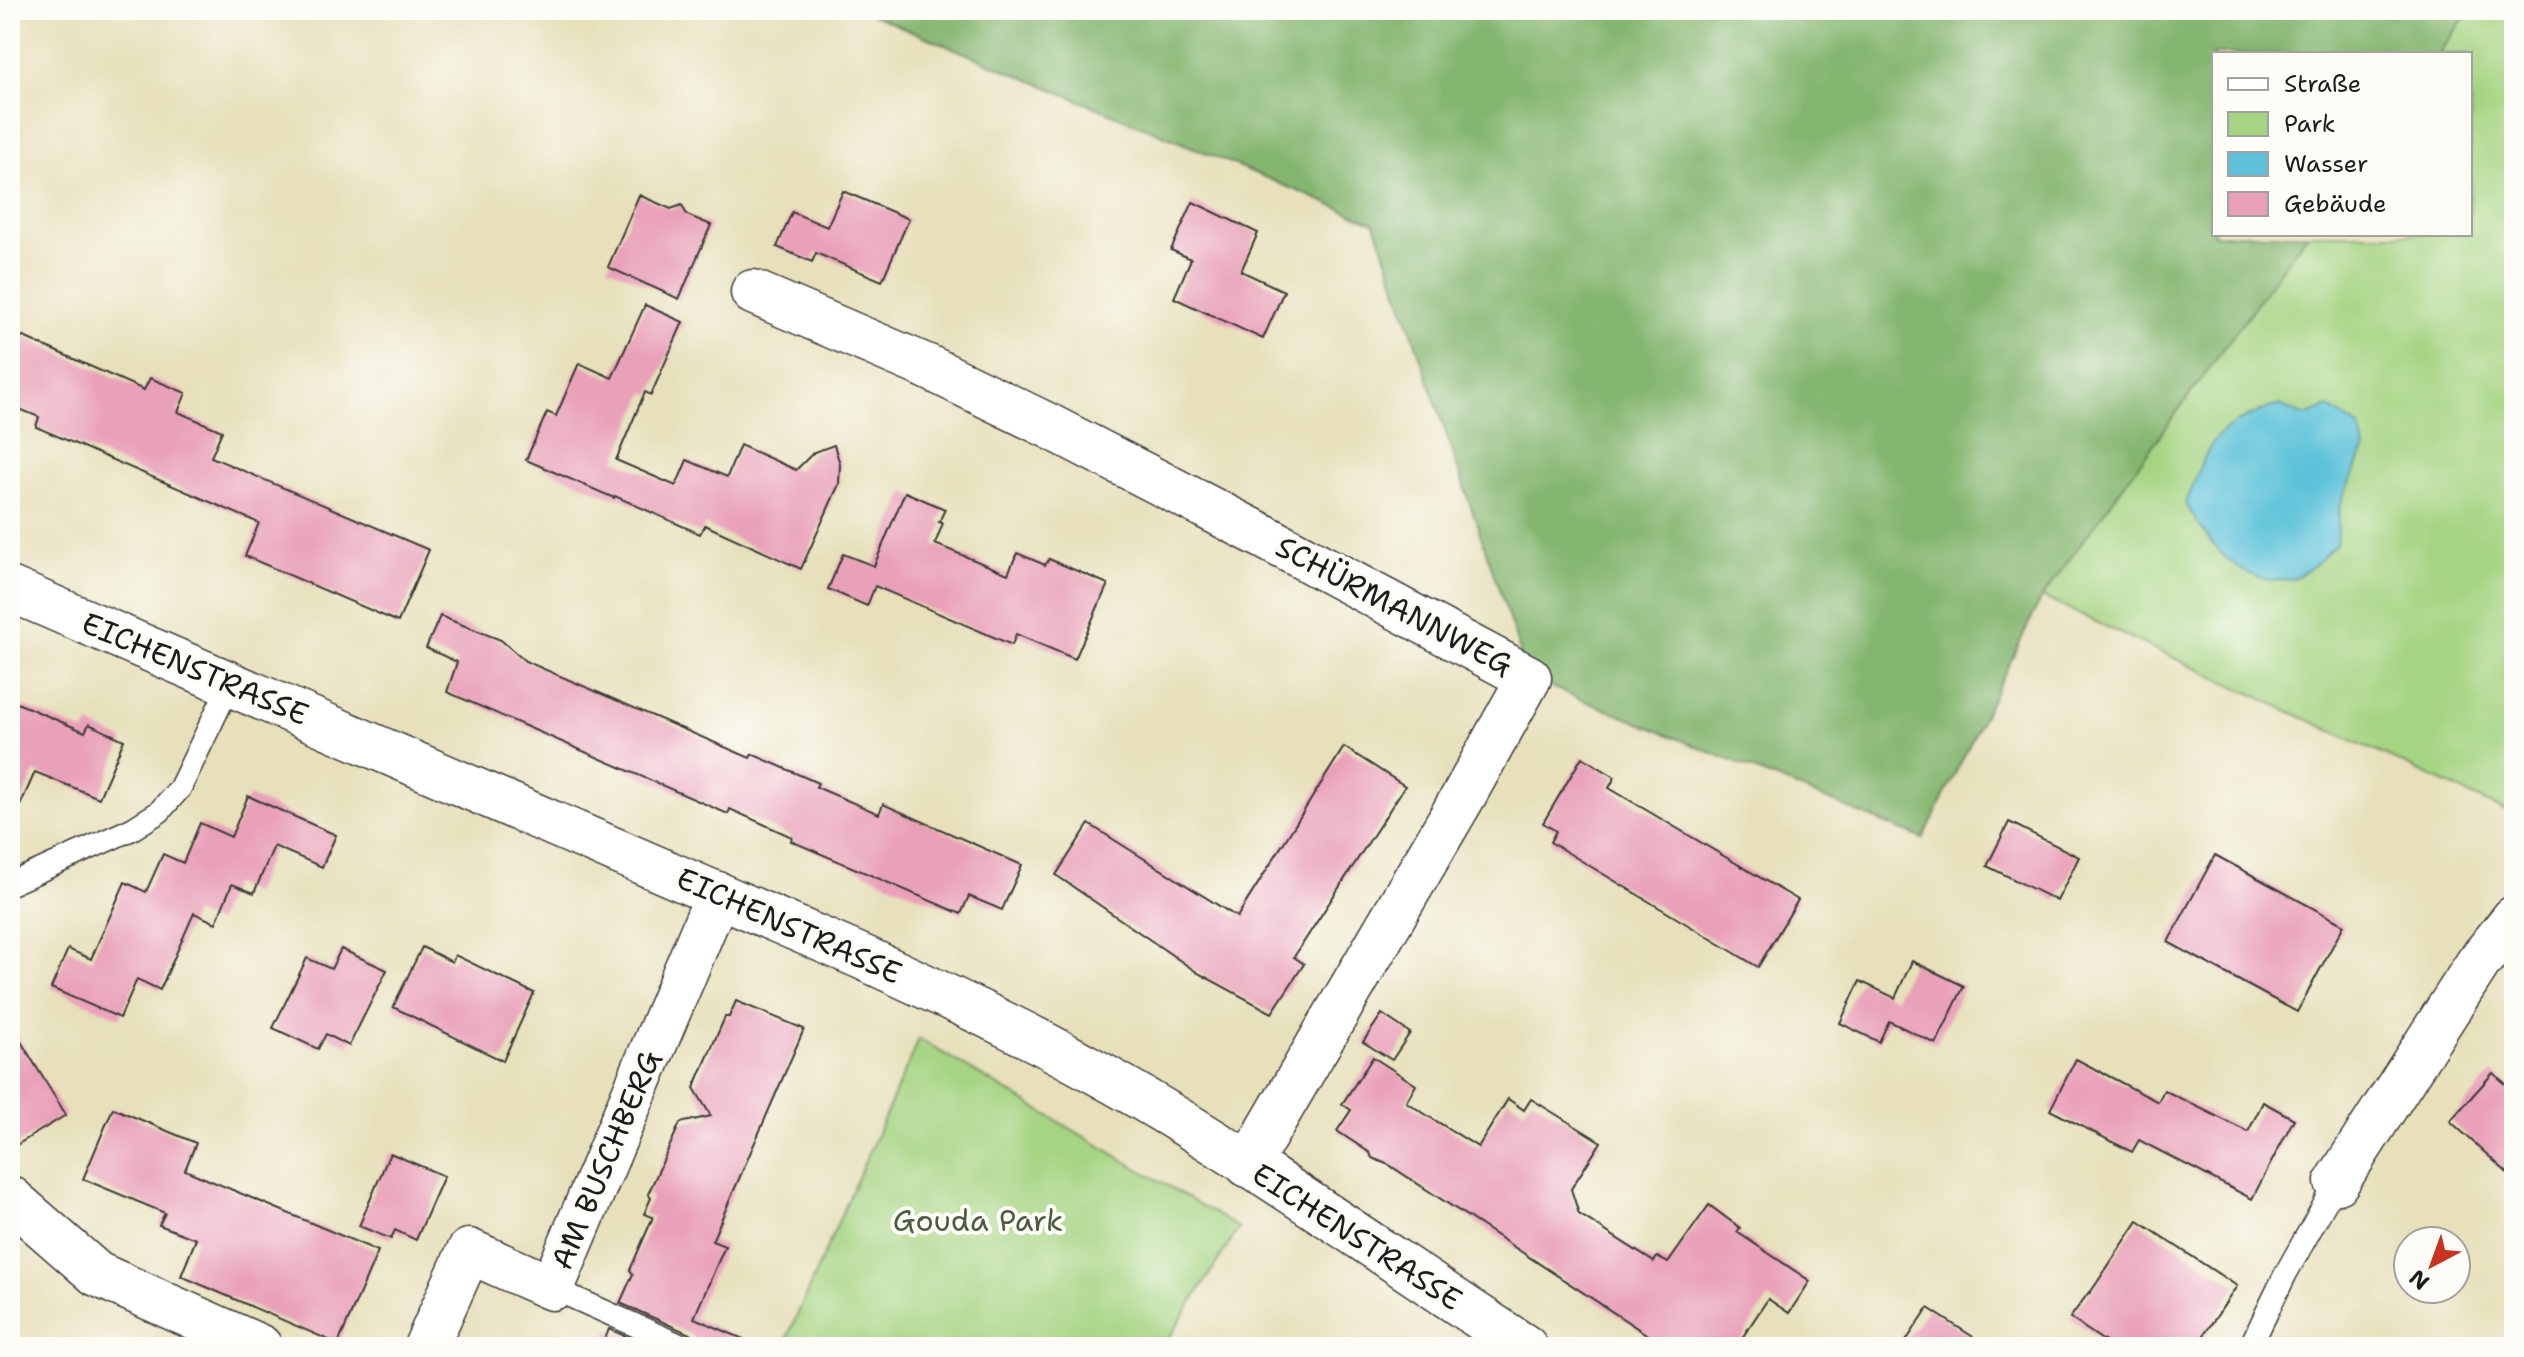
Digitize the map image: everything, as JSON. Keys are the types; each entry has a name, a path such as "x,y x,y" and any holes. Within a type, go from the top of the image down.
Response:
{"street":[{"name":"SCHÜRMANNWEG","path":"753,292 928,367 1049,426 1529,678 1248,1165"},
{"name":"EICHENSTRASSE","path":"10,589 718,894 984,1014 1086,1066 1248,1165 1525,1347"},
{"name":"AM BUSCHBERG","path":"426,1347 469,1251 552,1288 718,894"},
{"path":"2337,1182 2478,963 2514,918"},
{"path":"10,1198 97,1274 260,1347"}],"lane":[{"path":"10,884 132,829 159,812 180,788 230,684"},
{"path":"2250,1347 2286,1273 2337,1182"},
{"path":"552,1288 684,1347"}],"green space":[{"path":"861,10 2470,10 2439,52 2212,52 2212,236 2306,236 2042,597 1923,839 1529,678 1375,223"},
{"path":"2470,10 2514,10 2514,815 2042,597 2306,236 2472,236 2472,52 2439,52"},
{"name":"Gouda Park","path":"919,1039 1239,1228 1163,1347 783,1347"}],"water":[{"path":"2279,405 2305,416 2328,407 2359,427 2365,448 2340,505 2336,544 2306,571 2293,578 2268,580 2238,568 2226,557 2204,532 2186,504 2205,455 2214,441 2244,419"}],"building":[{"path":"843,191 909,219 882,281 816,253 812,262 777,247 792,212 827,227"},
{"path":"639,195 671,209 682,205 687,215 711,225 679,299 608,267"},
{"path":"1193,202 1258,233 1241,271 1284,291 1263,339 1174,298 1191,259 1171,250"},
{"path":"645,305 683,322 651,395 645,392 616,460 676,486 687,460 727,477 740,445 796,470 814,452 834,445 840,464 839,484 801,569 705,525 700,534 526,460 547,412 556,416 579,363 612,378"},
{"path":"10,331 144,390 150,378 186,393 178,412 222,431 211,457 429,550 398,622 245,556 259,523 36,427 39,417 10,405"},
{"path":"905,492 945,509 935,544 1008,574 1017,553 1045,565 1049,559 1108,584 1075,659 1016,634 1012,645 875,586 867,606 828,589 843,554 874,566"},
{"path":"440,616 501,640 525,661 750,758 752,754 818,783 816,787 879,814 883,804 1022,865 1002,910 969,896 961,914 791,841 792,837 730,809 728,814 447,692 457,662 426,648"},
{"path":"10,700 85,732 89,724 124,740 99,798 35,772 10,828"},
{"path":"1344,747 1405,786 1294,957 1304,964 1272,1013 1198,973 1056,875 1089,824 1237,917"},
{"path":"1582,757 1615,777 1609,788 1798,900 1758,967 1550,842 1556,831 1543,823"},
{"path":"248,796 336,835 322,867 274,846 254,893 232,884 216,923 194,913 160,990 137,979 120,1018 51,988 68,949 91,959 125,882 146,892 163,854 183,863 200,823 231,837"},
{"path":"2009,822 2079,857 2057,901 1987,866"},
{"path":"2215,855 2344,925 2297,1012 2168,942"},
{"path":"422,947 452,962 455,955 534,993 503,1061 393,1007"},
{"path":"341,949 387,970 349,1046 326,1034 318,1049 273,1028 307,958 331,969"},
{"path":"1912,961 1964,986 1936,1044 1889,1021 1879,1042 1840,1023 1860,981 1895,998"},
{"path":"736,1001 804,1029 712,1241 725,1246 694,1318 762,1347 698,1347 696,1339 690,1334 620,1303 633,1274 630,1270 653,1217 644,1214 651,1198 648,1194 680,1123 711,1116 694,1088 725,1017 729,1017"},
{"path":"1382,1014 1410,1033 1392,1060 1363,1042"},
{"path":"10,1024 66,1115 10,1149"},
{"path":"1373,1057 1416,1085 1406,1102 1478,1147 1508,1099 1524,1110 1531,1099 1601,1142 1571,1189 1579,1214 1654,1262 1657,1257 1668,1263 1709,1205 1740,1228 1737,1232 1810,1281 1789,1313 1768,1299 1736,1347 1666,1347 1389,1165 1372,1158 1370,1153 1337,1131 1351,1110 1342,1104"},
{"path":"2076,1059 2158,1102 2164,1090 2248,1132 2263,1102 2294,1119 2252,1199 2139,1140 2132,1152 2050,1110"},
{"path":"2493,1073 2514,1091 2514,1179 2450,1121"},
{"path":"113,1108 196,1143 185,1170 378,1251 338,1344 181,1276 196,1239 159,1225 165,1213 83,1179"},
{"path":"390,1153 444,1176 416,1240 395,1230 391,1239 359,1226"},
{"path":"2138,1221 2237,1286 2196,1347 2113,1347 2070,1318"},
{"path":"1928,1308 1989,1347 1902,1347"},
{"path":"609,1329 650,1347 602,1347"}]}
